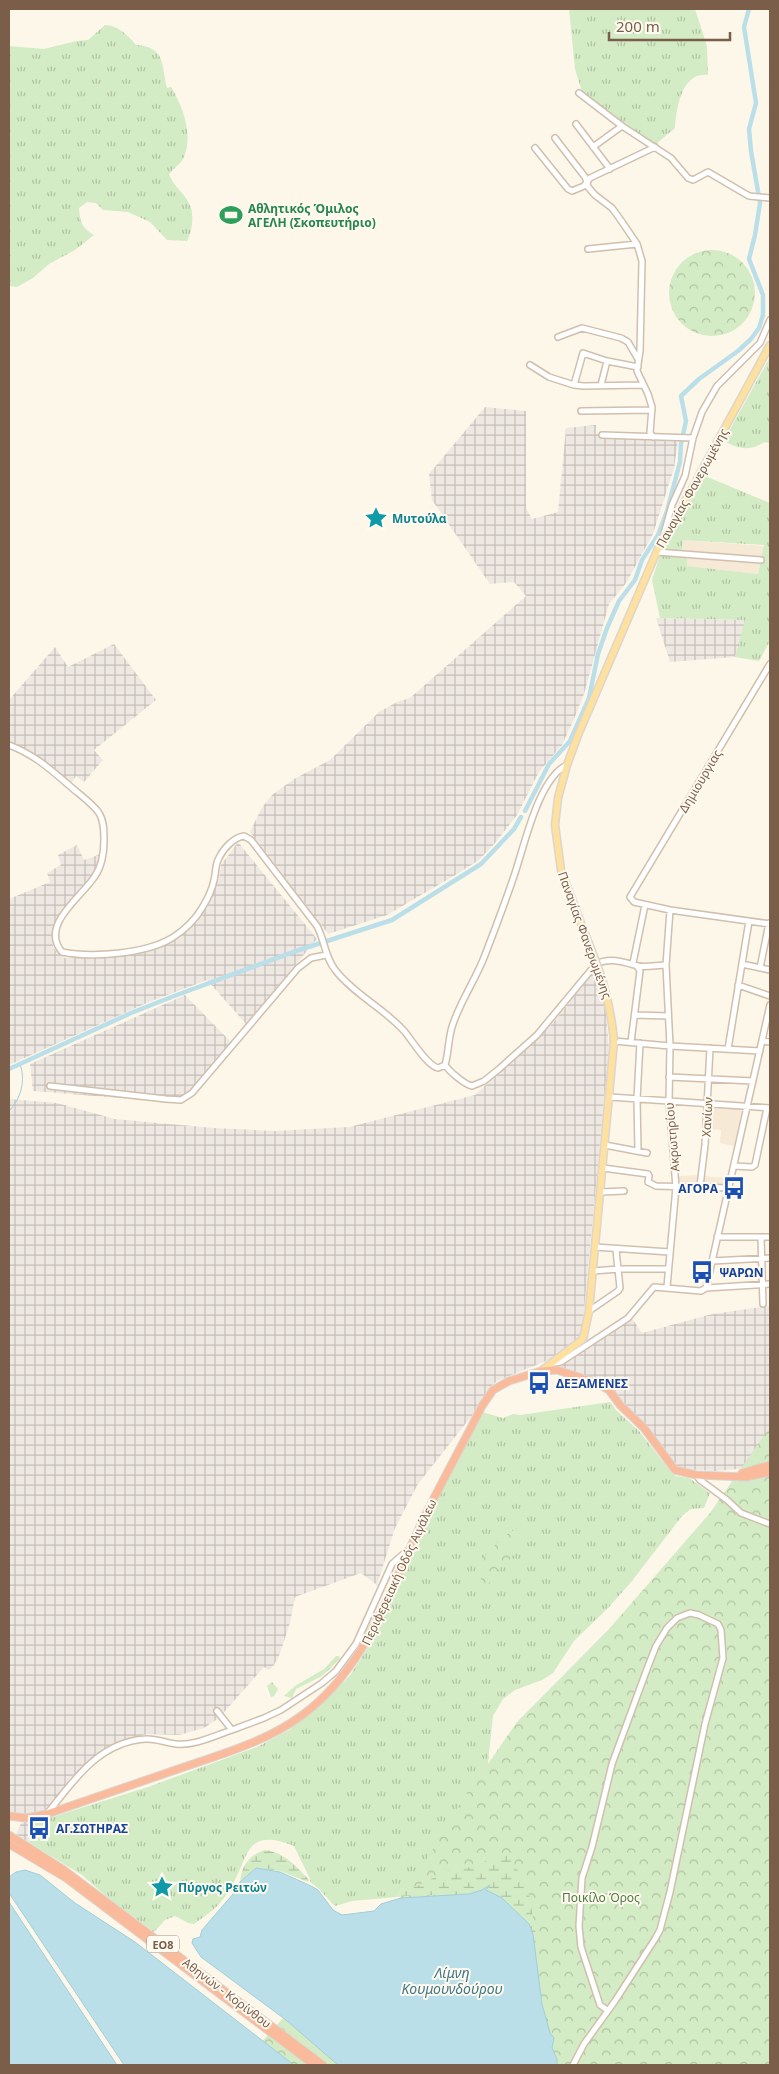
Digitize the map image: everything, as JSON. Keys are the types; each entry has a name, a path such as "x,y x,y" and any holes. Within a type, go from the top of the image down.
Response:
{"highway":[{"name":"Περιφερειακή Οδός Αιγάλεω","path":"9,1816 26,1818 47,1814 265,1737 300,1717 333,1688 359,1656 441,1485 489,1394 498,1386 509,1381 541,1370 557,1370 603,1386 644,1428 670,1466 681,1473 746,1477 770,1472"},
{"name":"Περιφερειακή Οδός Αιγάλεω","path":"729,1475 770,1465"},
{"name":"Αθηνών - Κορίνθου","path":"9,1835 64,1870 323,2065"},
{"name":"Αθηνών - Κορίνθου","path":"9,1844 66,1878 314,2065"}],"main road":[{"name":"Παναγίας Φανερωμένης","path":"541,1370 583,1339 589,1311 614,1041 612,1013 605,985 561,870 555,812 567,766 664,534 676,518 770,345"}],"street":[{"path":"579,93 622,126 671,158 688,178 693,180 708,172 743,193 756,198 770,198"},
{"path":"576,124 610,168"},
{"path":"594,147 622,126"},
{"path":"555,138 587,182 594,195 612,208 637,244 642,261 640,345 637,371 648,394 652,410 650,433 653,437"},
{"path":"535,148 568,189 577,189 590,178 655,147"},
{"path":"588,249 637,244"},
{"path":"664,534 672,504 684,476 693,438 702,412 717,386 760,343 770,320"},
{"path":"558,337 582,328 625,340 638,359"},
{"path":"632,348 640,345"},
{"path":"574,384 583,353 638,367"},
{"path":"600,386 607,360"},
{"path":"530,366 549,377 574,384 600,386 643,385"},
{"path":"581,411 652,410"},
{"path":"602,435 693,438"},
{"path":"657,552 761,560"},
{"name":"Δημιουργιας","path":"645,905 632,901 630,897 770,664"},
{"path":"9,745 29,753 41,761 89,803 102,820 103,855 96,874 64,913 55,933 54,939 62,952 86,955 126,952 157,945 173,938 190,923 202,908 212,888 219,858 237,838 244,836 251,840 317,926 325,942 326,955 336,971 404,1030 431,1064 438,1068 445,1065"},
{"path":"567,766 554,773 528,829 515,873 484,956 456,1014 449,1035 445,1065 465,1084 472,1086 478,1084 499,1069 537,1035 596,964 604,960 666,965"},
{"path":"631,1042 640,971 635,964 645,905 770,924 760,968"},
{"name":"Ακρωτηρίου","path":"667,1287 676,1187 669,1102 670,1046 666,965 670,910"},
{"path":"728,1049 749,921"},
{"path":"50,1086 166,1099 184,1099 192,1093 298,968 311,958 326,955"},
{"path":"742,964 770,970"},
{"path":"738,985 770,996"},
{"path":"706,1288 770,1005"},
{"path":"635,1015 668,1016"},
{"path":"614,1041 760,1051"},
{"path":"762,1041 770,1042"},
{"path":"638,1151 640,1043"},
{"name":"Χανίων","path":"700,1186 710,1048"},
{"path":"669,1077 753,1082"},
{"path":"610,1097 769,1108 755,1166 752,1168 734,1166"},
{"path":"605,1145 647,1153"},
{"path":"603,1168 648,1174 650,1184 656,1186 729,1188"},
{"path":"601,1192 624,1191"},
{"path":"717,1237 770,1237"},
{"path":"762,1237 763,1304"},
{"path":"595,1247 616,1250 670,1252"},
{"path":"589,1311 618,1291 620,1284 616,1250"},
{"path":"712,1261 770,1258"},
{"path":"593,1271 668,1269"},
{"path":"552,1363 561,1362 628,1318 654,1288 667,1287 701,1291 706,1288 770,1284"},
{"path":"696,1475 741,1513 770,1524"},
{"path":"47,1814 81,1771 96,1758 116,1746 144,1739 184,1744 232,1730 264,1718 302,1697 336,1671 356,1644 392,1564 410,1548"},
{"path":"573,2065 584,2044 615,2001 660,1930 670,1892 705,1724 721,1668 723,1651 721,1630 718,1624 714,1620 690,1613 677,1618 667,1628 656,1646 612,1764 592,1846 582,1878 579,1926 581,1947 600,2005 607,2010"},
{"path":"217,1711 232,1730"}],"shaded area":[{"path":"485,407 526,411 526,508 532,519 558,512 566,428 596,425 596,434 679,434 674,468 653,534 626,583 609,604 584,694 574,719 562,745 539,772 517,815 479,860 457,874 387,915 328,934 250,832 261,809 272,795 294,779 330,760 379,712 397,702 410,698 526,596 514,582 490,584 432,500 429,474"},
{"path":"683,540 764,546 758,574 686,566 682,553"},
{"path":"656,618 746,620 735,657 670,662"},
{"path":"114,644 156,700 94,750 103,760 84,782 76,776 71,784 40,759 9,744 9,700 55,647 68,667"},
{"path":"238,842 317,939 246,1024 207,980 149,1002 9,1065 9,899 50,882 47,873 61,865 58,855 77,845 84,860 101,854 92,877 65,908 55,924 51,940 55,950 65,958 96,958 159,948 180,937 206,907 219,878 221,865"},
{"path":"595,970 605,1001 609,1049 582,1332 579,1338 574,1344 551,1359 497,1381 490,1387 474,1413 418,1484 395,1528 377,1585 361,1573 295,1597 290,1623 274,1665 269,1670 264,1667 219,1718 204,1728 179,1735 147,1734 125,1740 95,1757 70,1778 62,1793 46,1809 31,1815 9,1812 9,1099 57,1103 115,1119 214,1128 274,1131 349,1127 475,1095 553,1023"},
{"path":"185,995 231,1042 182,1103 33,1091 30,1064"},
{"path":"709,1107 742,1109 734,1146 720,1143 721,1130 707,1129"},
{"path":"699,1175 698,1185 678,1185 678,1176"},
{"path":"703,1176 726,1178 724,1187 702,1184"},
{"path":"770,1306 770,1460 750,1468 715,1471 679,1469 657,1440 610,1389 558,1368 612,1333 631,1317 642,1333 712,1314"},
{"path":"36,1820 35,1833 37,1836 28,1842 16,1834 22,1821"}],"green space":[{"path":"569,9 695,9 707,46 708,75 699,75 686,85 679,102 675,128 655,145 582,92 575,69"},
{"path":"105,25 122,31 136,45 146,46 157,53 162,64 167,88 171,87 183,112 187,132 186,150 182,161 169,174 191,207 192,223 189,237 187,241 167,240 150,222 128,212 103,210 96,203 87,202 79,208 80,217 84,227 94,235 75,250 49,264 33,278 17,287 9,286 9,46 44,49 88,40"},
{"path":"704,250 720,250 729,253 743,262 752,276 755,293 752,310 743,324 729,333 720,336 704,336 688,329 676,317 669,301 669,285 676,269 688,257"},
{"path":"770,357 770,443 747,448 730,444 724,440"},
{"path":"705,476 770,503 770,641 759,661 735,657 745,620 660,618 652,580 669,534 678,523","holes":["683,540 764,545 758,574 687,566 687,554 682,553"]},
{"path":"610,1402 639,1431 671,1472 676,1476 689,1478 710,1493 704,1508 691,1509 682,1516 632,1581 609,1607 574,1641 553,1673 542,1680 515,1690 503,1699 493,1716 484,1801 417,1886 401,1889 397,1897 352,1901 335,1906 310,1882 294,1846 265,1840 256,1843 250,1849 228,1892 213,1910 194,1924 175,1916 165,1920 154,1932 108,1898 82,1875 28,1842 37,1836 35,1833 36,1820 46,1819 148,1787 257,1747 289,1730 331,1695 351,1674 368,1647 424,1525 482,1412 503,1418 513,1414 520,1415"},
{"name":"Ποικίλο Όρος","path":"770,1427 770,2065 241,2065 342,1952 408,1890 463,1800 517,1722 609,1629 710,1513"},
{"path":"520,1528 525,1531 516,1538 514,1554 500,1568 484,1590 478,1566 490,1550 503,1538"},
{"path":"336,1656 339,1656 340,1659 322,1676 296,1689 292,1698 284,1696 295,1686 324,1669"},
{"path":"272,1682 278,1689 274,1696 271,1697 267,1686"},
{"path":"265,1850 272,1851 289,1860 309,1880 308,1882 280,1871 256,1868 240,1882 242,1871 247,1862 259,1852"},
{"path":"506,1854 527,1882 537,1941 529,1940 477,1891 453,1897 422,1894 397,1897 401,1889 417,1886 451,1869 476,1867 494,1856"}],"water":[{"name":"Λίμνη Κουμουνδούρου","path":"256,1868 280,1872 311,1886 318,1890 333,1910 342,1915 374,1911 381,1904 401,1898 469,1894 490,1885 486,1890 502,1898 529,1924 533,1934 542,2004 550,2033 554,2038 552,2048 557,2059 557,2065 338,2065 286,2020 201,1957 192,1943 193,1939 200,1937 202,1930 233,1894 240,1882"},
{"path":"25,1870 40,1875 75,1903 135,1942 294,2065 124,2065 9,1893 9,1877 16,1872"},
{"path":"9,1902 117,2065 9,2065"}],"waterway":[{"path":"525,811 549,764 570,741 589,698 598,654 607,628 619,601 635,580 642,560 658,535 667,511 680,462 681,444 686,421 681,396 699,379 738,351 751,339 759,328 763,315 763,295 749,259 760,203 749,129 756,103 744,27 749,9"},
{"path":"9,1069 131,1013 174,996 296,951 392,920 481,864 514,829 521,817"},
{"path":"9,1111 17,1101 21,1089 22,1070 20,1064"}],"place":[{"name":"Αθλητικός Όμιλος ΑΓΕΛΗ (Σκοπευτήριο)","path":"231,215"},
{"name":"Μυτούλα","path":"376,518"},
{"name":"ΑΓΟΡΑ","path":"734,1188"},
{"name":"ΨΑΡΩΝ","path":"702,1272"},
{"name":"ΔΕΞΑΜΕΝΕΣ","path":"539,1383"},
{"name":"ΑΓ.ΣΩΤΗΡΑΣ","path":"39,1828"},
{"name":"Πύργος Ρειτών","path":"162,1887"}]}
